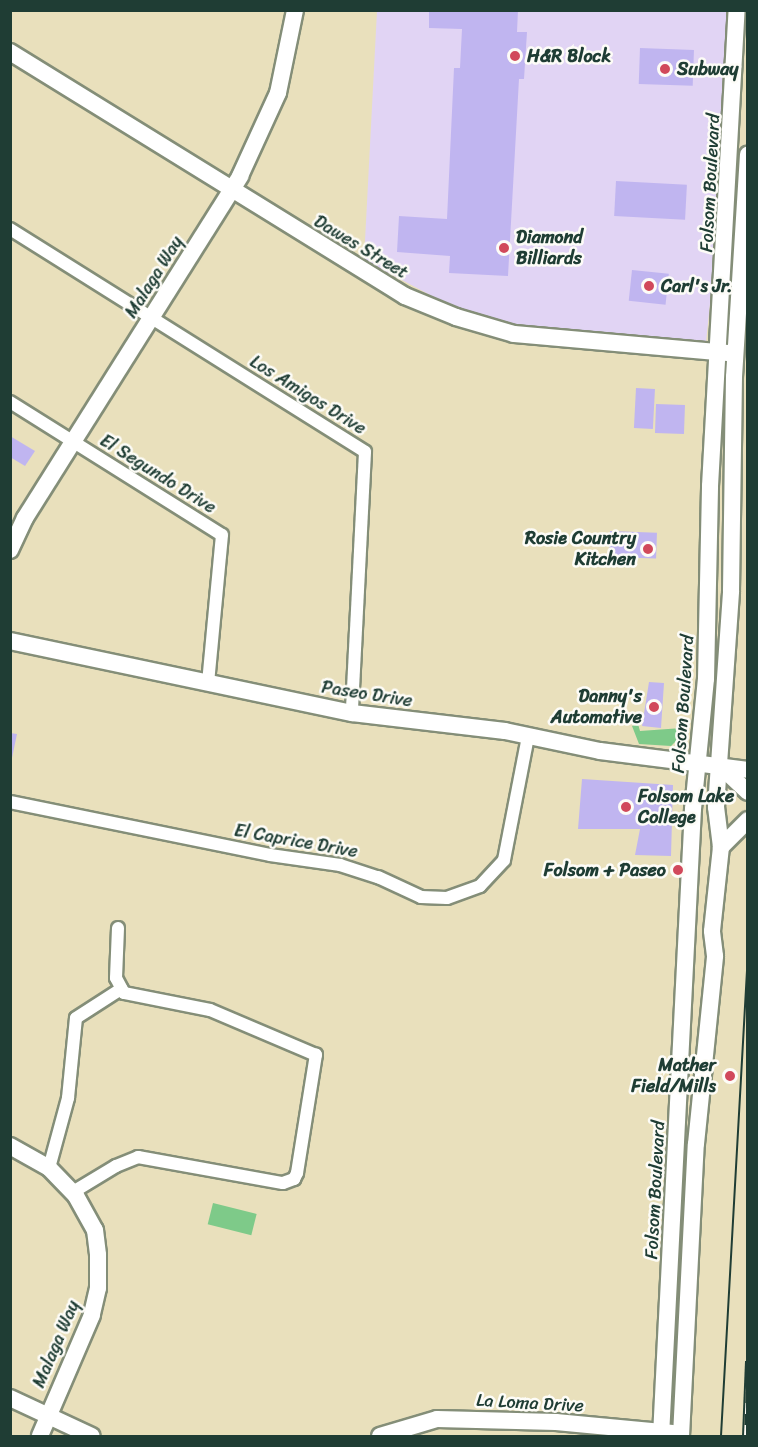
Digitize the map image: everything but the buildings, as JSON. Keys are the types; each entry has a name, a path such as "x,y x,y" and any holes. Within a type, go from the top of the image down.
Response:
{"street":[{"name":"Malaga Way","path":"10,550 25,518 231,190 278,93 295,10"},
{"name":"Folsom Boulevard","path":"661,1434 698,765 706,679 710,486 737,10"},
{"name":"Dawes Street","path":"10,52 405,296 456,318 514,334 564,341 736,353"},
{"name":"Folsom Boulevard","path":"682,1435 696,1144 714,968 712,931 721,847 716,807 734,510 731,469 747,154"},
{"name":"Los Amigos Drive","path":"10,229 365,452 352,713"},
{"name":"El Segundo Drive","path":"10,402 222,535 208,683"},
{"name":"Paseo Drive","path":"10,641 352,713 528,736 698,765 747,770"},
{"name":"El Caprice Drive","path":"10,802 270,855 340,866 378,877 421,897 447,898 480,886 504,860 528,736"},
{"path":"720,766 747,792"},
{"path":"721,847 747,820"},
{"path":"73,1192 116,1166 138,1157 283,1183 294,1179 297,1173 316,1055 210,1010 128,995 121,989 116,978 118,928"},
{"path":"49,1168 68,1098 76,1018 121,989"},
{"name":"Malaga Way","path":"10,1146 49,1168 73,1192 95,1230 98,1288 89,1323 40,1437"},
{"path":"10,1398 92,1437"},
{"name":"La Loma Drive","path":"380,1437 436,1419 556,1422 682,1435"}],"shaded area":[{"path":"377,11 727,11 718,227 706,342 579,336 522,328 451,306 364,260"}],"green space":[{"path":"638,724 640,731 682,728 681,736 671,746 639,744 632,726"},
{"path":"213,1203 257,1214 251,1235 208,1224"}],"tram line":[{"path":"721,1436 748,947"}],"railway":[{"path":"745,1436 748,1361"}],"place":[{"name":"H&R Block","path":"515,56"},
{"name":"Subway","path":"665,69"},
{"name":"Diamond Billiards","path":"504,248"},
{"name":"Carl's Jr.","path":"649,286"},
{"name":"Rosie Country Kitchen","path":"648,549"},
{"name":"Danny's Automative","path":"654,707"},
{"name":"Folsom Lake College","path":"626,807"},
{"name":"Folsom + Paseo","path":"678,870"},
{"name":"Mather Field/Mills","path":"730,1076"}]}
